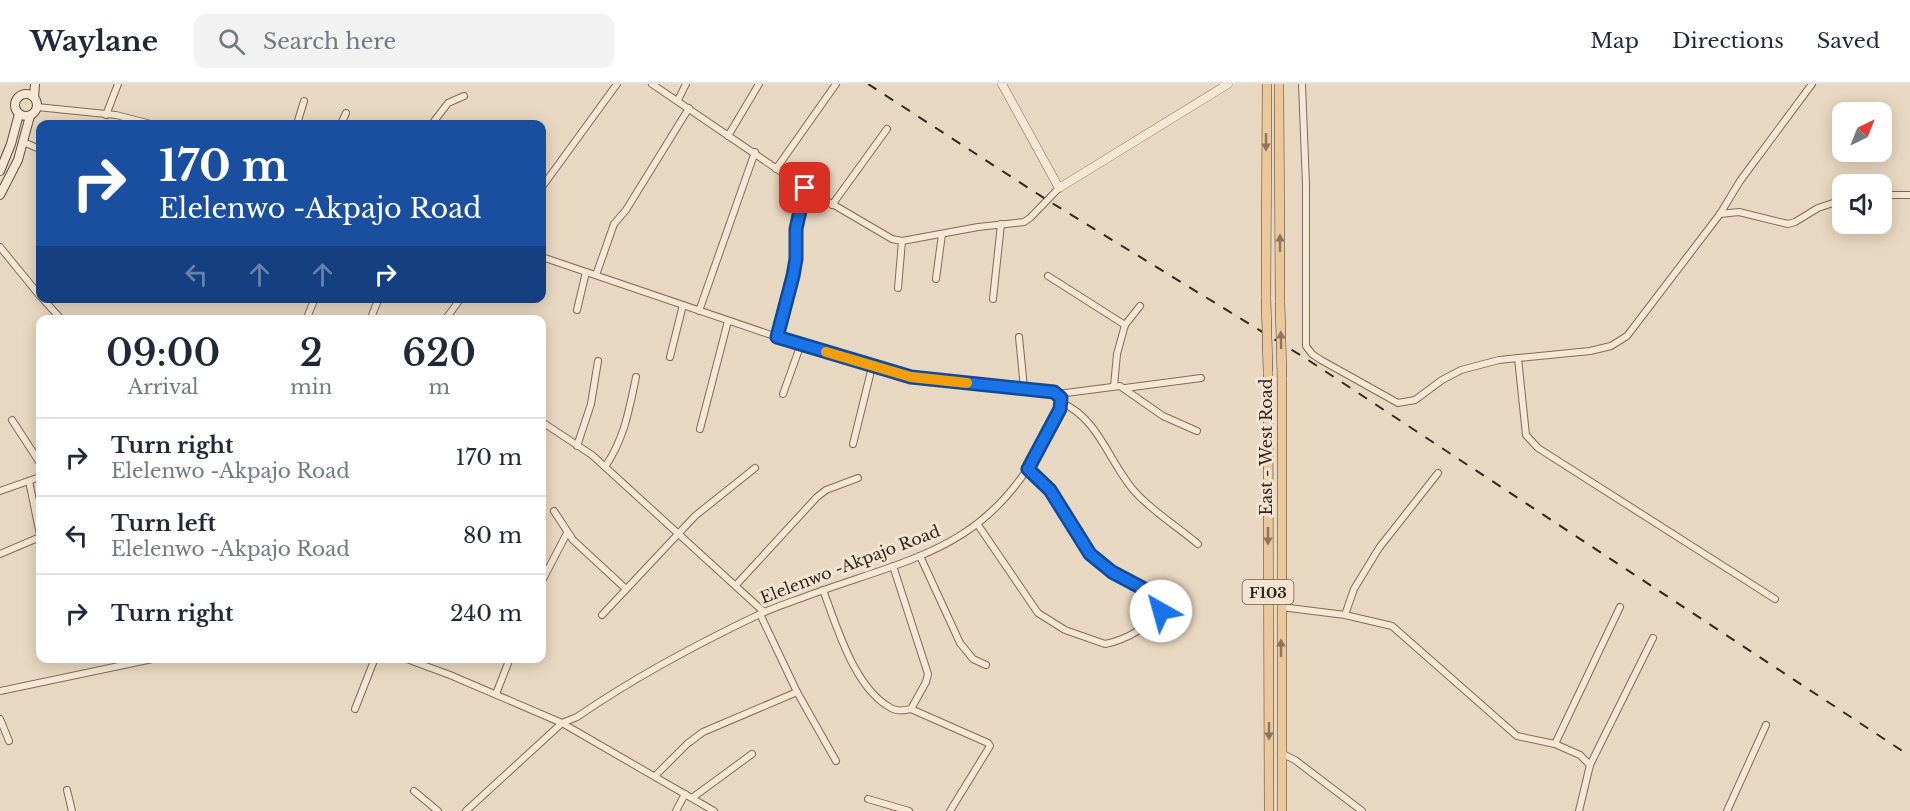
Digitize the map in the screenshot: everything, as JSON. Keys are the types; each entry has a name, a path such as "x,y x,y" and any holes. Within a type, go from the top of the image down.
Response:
{"main road":[{"path":"22,94 23,84"},
{"path":"0,195 18,160 30,116 37,107 34,97 35,84"},
{"name":"East - West Road","path":"1267,84 1269,811"},
{"name":"East - West Road","path":"1279,84 1282,811"},
{"path":"0,171 11,144 19,114 15,104 17,97 27,94 34,97"},
{"path":"19,114 30,116"}],"street":[{"path":"106,115 118,84"},
{"path":"546,182 617,84"},
{"path":"652,84 832,205 884,235 902,241 1019,223 1030,218 1059,188 1228,84"},
{"path":"678,100 686,84"},
{"path":"728,136 759,84"},
{"path":"776,169 836,84"},
{"path":"1002,84 1059,188"},
{"path":"1302,84 1306,185 1306,346 1312,354 1398,403 1415,400 1442,380 1461,370 1499,360 1590,351 1611,346 1627,336 1720,214 1740,181 1812,84"},
{"path":"435,120 448,103 464,96"},
{"path":"298,120 304,101"},
{"path":"37,107 116,115 135,120"},
{"path":"596,275 614,224 626,210 689,108"},
{"path":"343,120 346,113"},
{"path":"832,205 886,129"},
{"path":"23,142 36,147"},
{"path":"699,311 754,152"},
{"path":"777,337 793,276 796,259 796,229 805,188"},
{"path":"1892,195 1910,195"},
{"path":"1720,214 1739,212 1788,224 1832,203"},
{"path":"993,299 1001,224"},
{"path":"936,279 942,234"},
{"path":"898,288 902,241"},
{"path":"0,247 36,291"},
{"path":"546,259 872,367 930,380 1050,390 1058,394 1201,378"},
{"path":"577,310 586,272"},
{"path":"1048,276 1125,325"},
{"path":"46,303 57,315"},
{"path":"670,357 682,305"},
{"path":"1114,386 1116,354 1125,325 1140,306"},
{"path":"700,429 728,321"},
{"path":"1019,337 1024,388"},
{"path":"783,394 801,344"},
{"path":"1518,358 1527,435 1538,448 1775,599"},
{"path":"578,446 591,404 598,361"},
{"path":"854,444 872,367"},
{"path":"605,466 617,448 625,428 636,377"},
{"path":"1125,388 1163,416 1197,431"},
{"path":"1058,394 1062,403 1076,410 1091,425 1138,495 1198,544"},
{"name":"Elelenwo -Akpajo Road","path":"466,811 562,723 577,717 670,659 762,613 920,556 950,543 978,525 999,506 1028,469 1059,414 1062,403"},
{"path":"12,420 36,457"},
{"path":"546,426 605,466 736,585 762,613 797,692 836,761"},
{"path":"602,615 708,504 754,468"},
{"path":"978,525 1038,613 1065,630 1105,644 1141,628 1158,616 1161,605 1146,590 1112,572 1090,554 1050,490 1028,469"},
{"path":"1345,615 1354,589 1379,548 1438,473"},
{"path":"0,491 36,478"},
{"path":"736,585 817,497 826,490 858,478"},
{"path":"29,481 36,516"},
{"path":"554,511 567,533 626,589"},
{"path":"546,573 567,533"},
{"path":"0,554 36,538"},
{"path":"920,556 960,643 973,659 986,665"},
{"path":"893,566 928,674 911,709"},
{"path":"823,590 843,645 865,684 893,709 902,711 911,709 988,743 990,746 950,811"},
{"path":"1281,607 1345,615 1392,626 1517,736 1555,744 1580,755 1590,765"},
{"path":"1555,744 1620,607"},
{"path":"1579,811 1590,765 1653,638"},
{"path":"0,691 133,663"},
{"path":"355,709 373,663"},
{"path":"417,663 562,723 714,811"},
{"path":"496,694 508,663"},
{"path":"655,776 687,744 703,732 797,692"},
{"path":"0,719 9,741"},
{"path":"1727,811 1766,725"},
{"path":"1281,753 1295,760 1362,811"},
{"path":"676,811 689,796 752,754"},
{"path":"67,790 72,811"},
{"path":"414,791 438,811"},
{"path":"867,799 909,811"}],"railway":[{"path":"868,84 1047,200 1305,358 1910,756"}],"slow traffic":[{"path":"826,352 911,377 967,383"}],"route":[{"path":"805,188 796,229 796,259 793,276 777,337 911,377 1050,390 1058,394 1062,403 1059,414 1028,469 1050,490 1090,554 1112,572 1146,590 1161,605 1161,611"}]}
